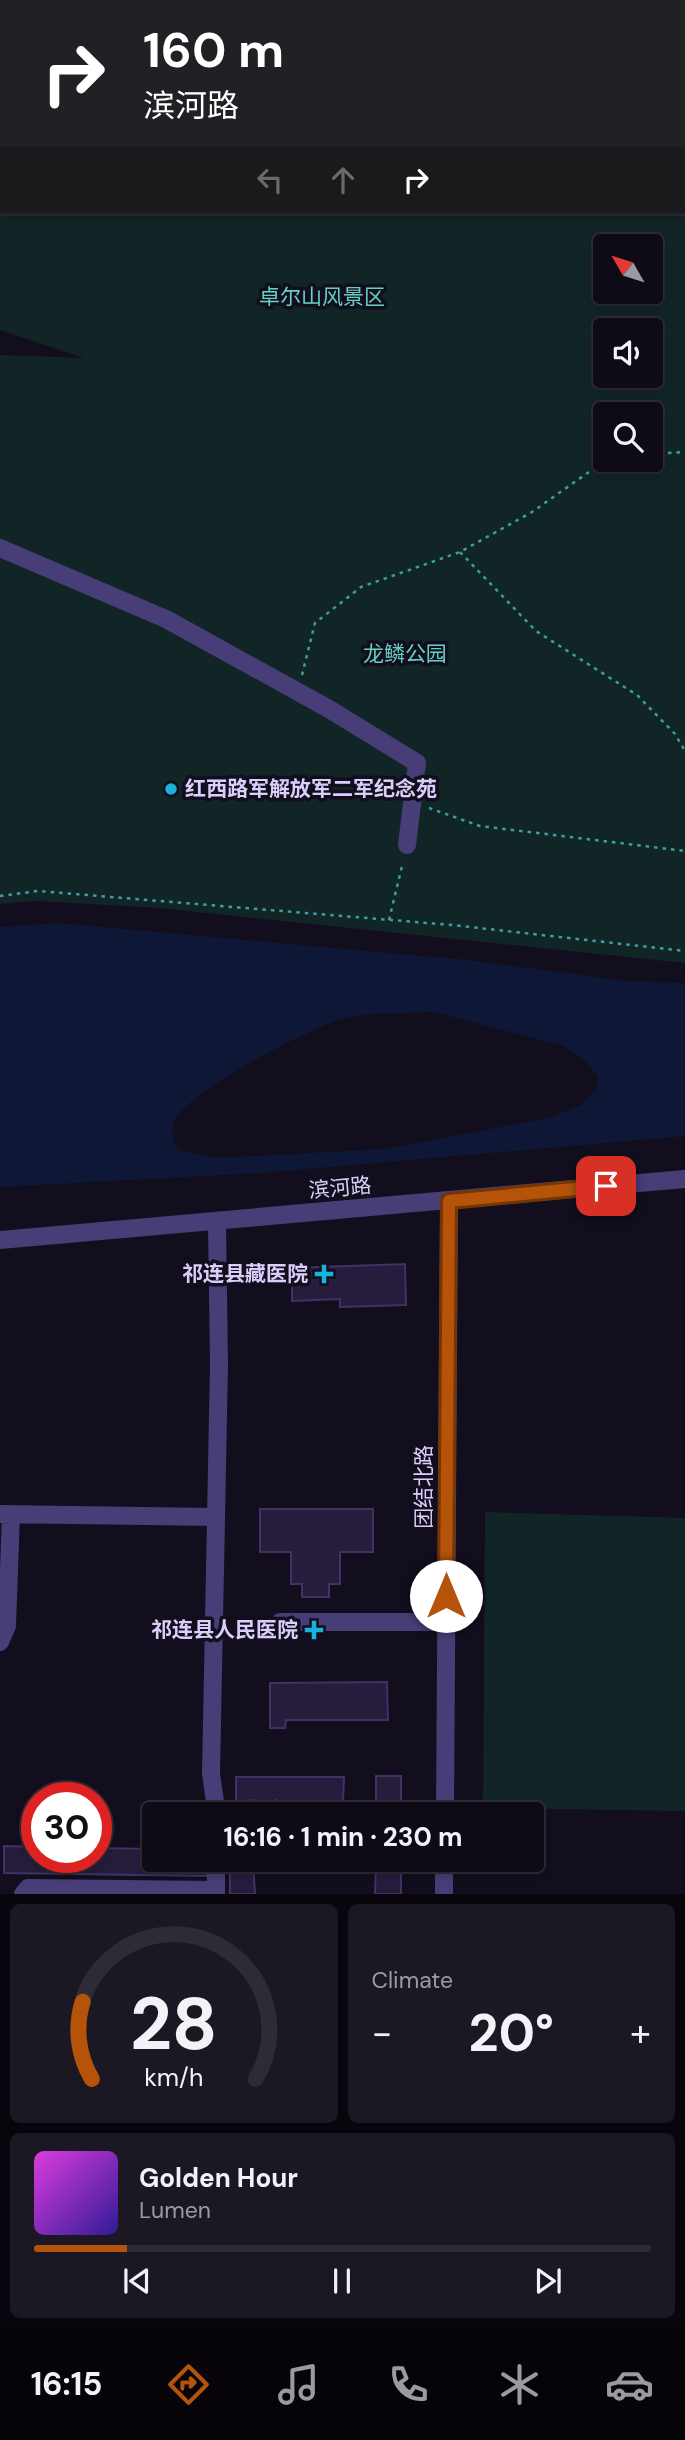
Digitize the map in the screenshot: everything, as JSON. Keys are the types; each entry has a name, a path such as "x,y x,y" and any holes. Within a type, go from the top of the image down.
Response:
{"street":[{"path":"0,548 166,619 298,691 417,763 407,845"},
{"name":"滨河路","path":"0,1240 685,1179"},
{"name":"团结北路","path":"445,1802 449,1201"},
{"path":"215,1802 211,1774 216,1517 217,1222"},
{"path":"0,1642 7,1626 5,1514 216,1517"},
{"path":"280,1622 446,1622"},
{"path":"23,1894 28,1888 216,1892 216,1872"},
{"path":"444,1872 444,1894"}],"path":[{"path":"663,453 685,452"},
{"path":"298,691 315,623 361,587 460,552 532,512 593,469"},
{"path":"460,552 536,631 637,695 675,734 685,751"},
{"path":"412,803 480,826 685,851"},
{"path":"389,920 407,845"},
{"path":"0,896 38,891 389,920 685,951"}],"green space":[{"name":"龙鳞公园","path":"0,214 685,214 685,963 159,908 35,901 0,904 0,355 84,358 0,330"},
{"path":"485,1512 685,1518 685,1811 544,1809 544,1802 483,1802"}],"water":[{"path":"59,923 468,960 626,981 685,983 685,1136 261,1173 0,1187 0,927","holes":["434,1012 563,1046 581,1057 598,1076 598,1089 581,1105 548,1118 385,1149 215,1158 179,1150 173,1139 173,1125 181,1112 198,1096 277,1048 354,1016"]}],"building":[{"path":"405,1264 406,1305 340,1307 340,1299 292,1301 292,1268"},
{"path":"260,1509 373,1509 373,1552 340,1552 340,1584 329,1584 329,1597 302,1597 302,1584 291,1584 291,1552 260,1552"},
{"path":"387,1682 388,1720 286,1720 285,1728 270,1728 270,1683"},
{"path":"376,1776 401,1776 401,1802 376,1802"},
{"path":"236,1777 344,1777 343,1801 236,1800"},
{"path":"4,1846 21,1847 21,1873 112,1873 112,1848 142,1849 142,1872 207,1872 207,1876 4,1873"},
{"path":"230,1872 254,1872 255,1894 230,1894"},
{"path":"376,1872 401,1872 401,1894 375,1894"}],"place":[{"name":"红西路军解放军二军纪念苑","path":"171,789"},
{"name":"祁连县藏医院","path":"324,1274"},
{"name":"祁连县人民医院","path":"314,1630"}],"route":[{"path":"446,1596 449,1201 606,1186"}],"park label":[{"name":"卓尔山风景区","path":"322,297"}]}
